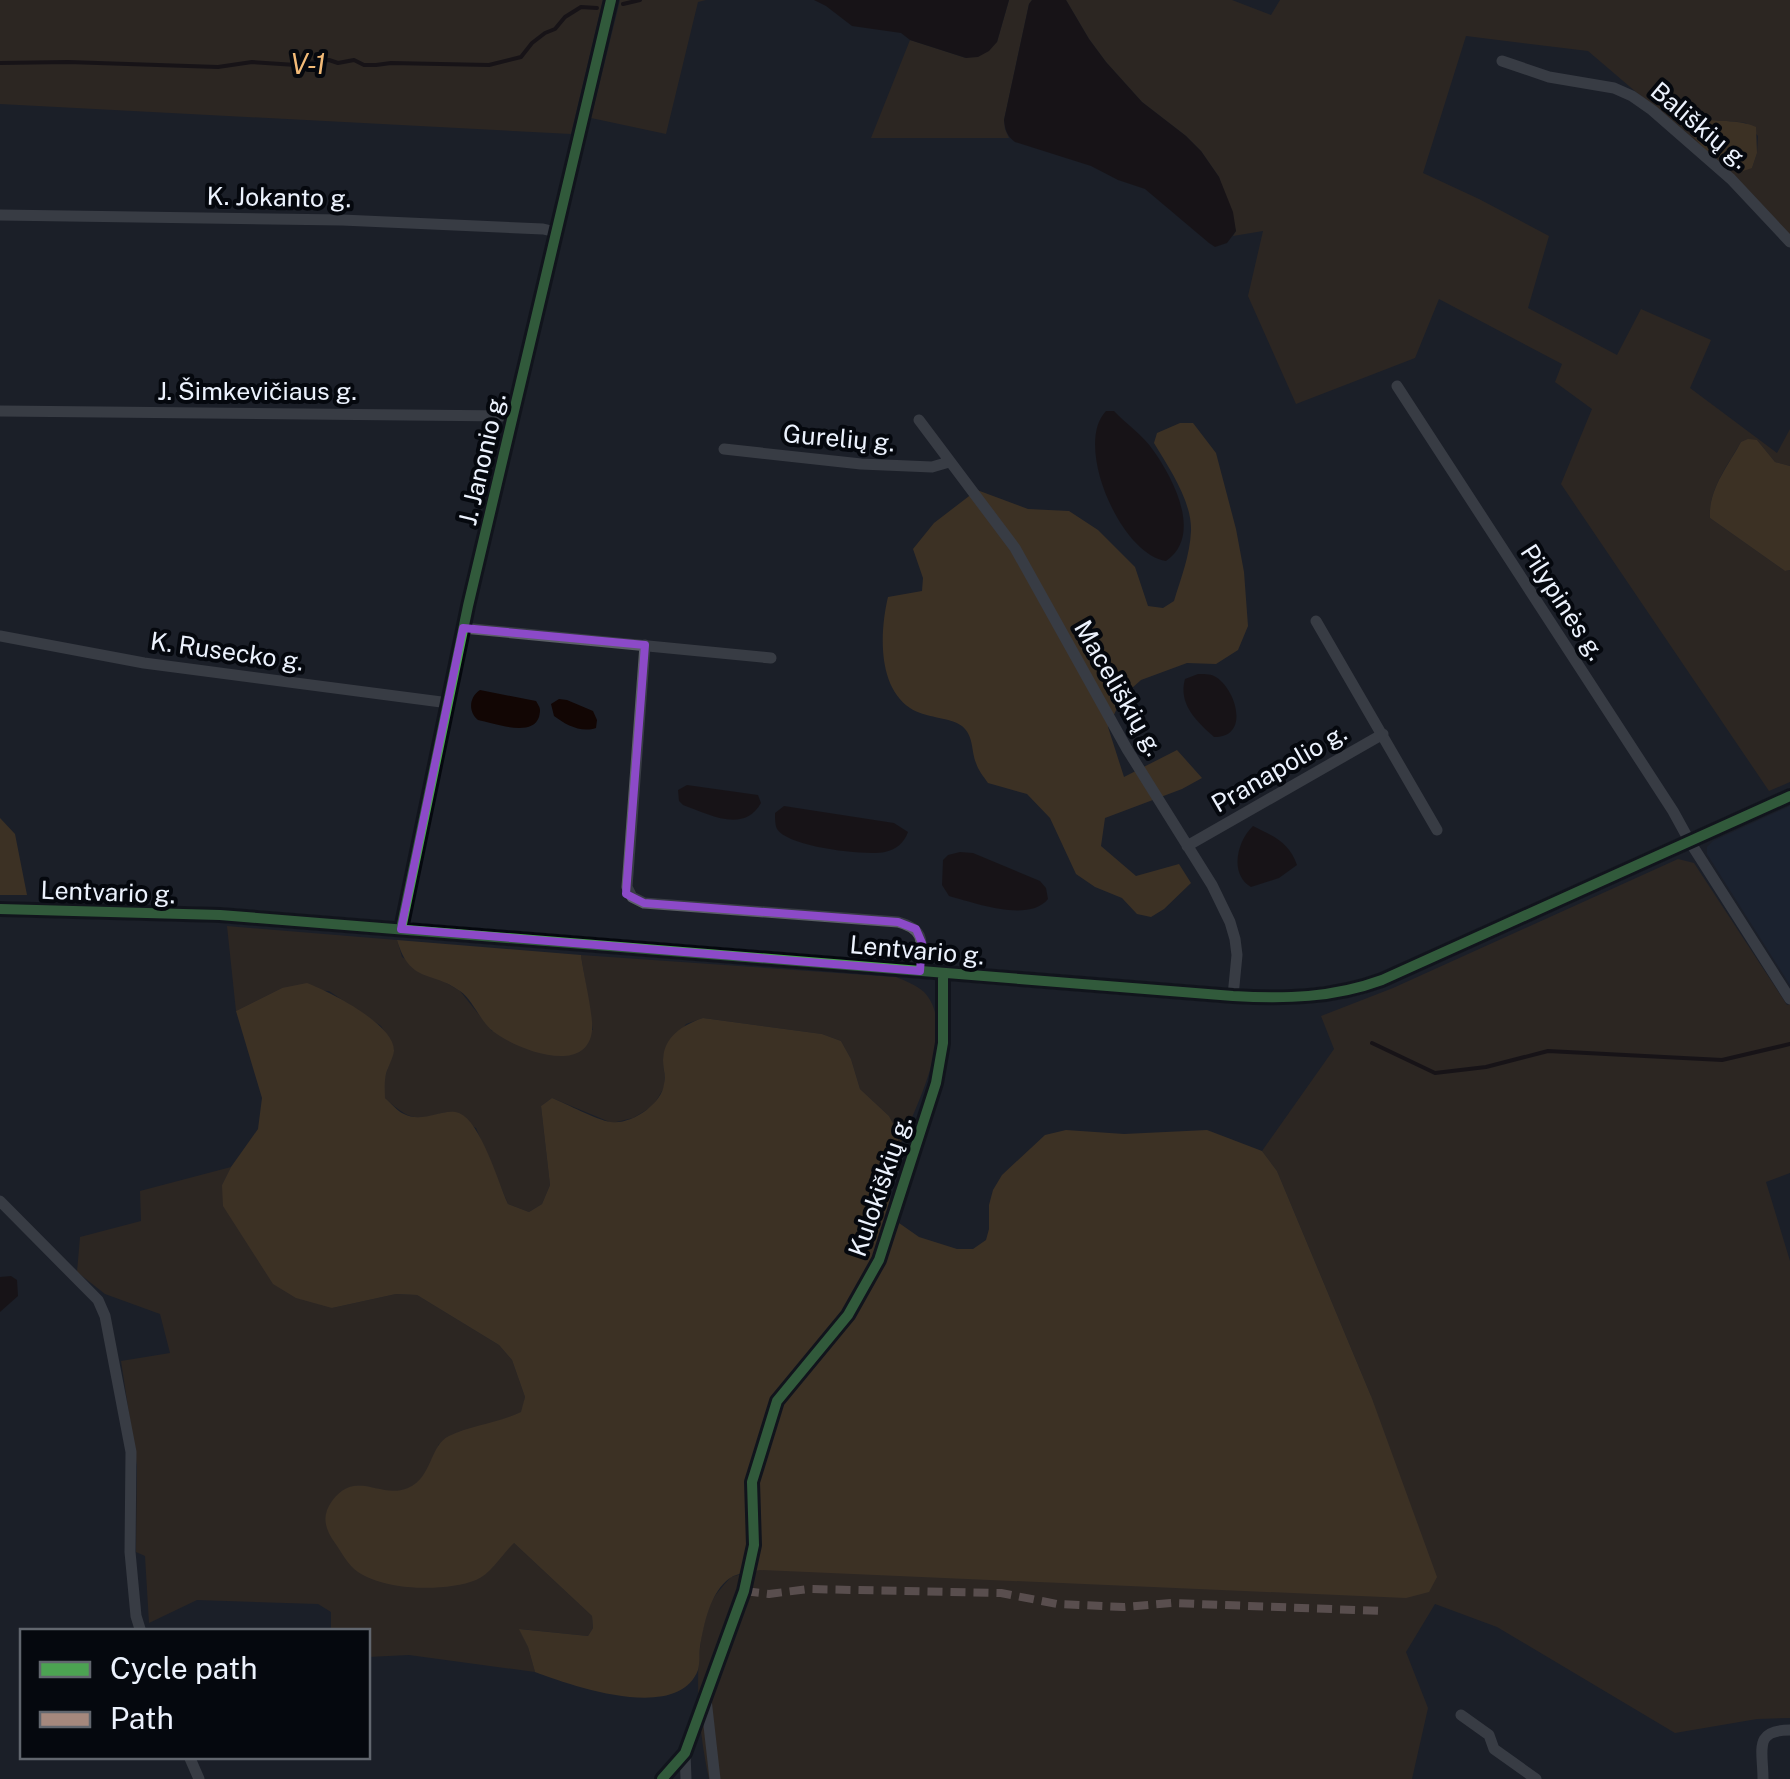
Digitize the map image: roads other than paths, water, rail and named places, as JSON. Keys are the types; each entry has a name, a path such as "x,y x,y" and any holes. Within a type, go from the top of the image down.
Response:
{"main road":[{"name":"Lentvario g.","path":"0,909 220,915 1297,998 1354,990 1382,980 1790,796"}],"street":[{"name":"J. Janonio g.","path":"402,929 463,628 612,0"},
{"name":"Bališkių g.","path":"1502,61 1548,77 1614,88 1632,96 1731,179 1790,242"},
{"name":"K. Jokanto g.","path":"0,214 342,220 556,232"},
{"name":"Pilypinės g.","path":"1397,386 1790,998"},
{"name":"J. Šimkevičiaus g.","path":"0,411 513,416"},
{"name":"Maceliškių g.","path":"918,420 1015,548 1127,749 1212,885 1230,922 1237,955 1234,996"},
{"name":"Gurelių g.","path":"724,449 862,464 932,467 949,462"},
{"name":"Pranapolio g.","path":"1186,846 1383,734 1316,621"},
{"path":"463,628 771,658"},
{"name":"K. Rusecko g.","path":"0,636 171,667 448,702"},
{"path":"646,646 626,887 632,897 644,902 908,925 920,936 920,970"},
{"path":"1383,734 1437,830"},
{"name":"Kulokiškių g.","path":"662,1779 685,1753 744,1591 754,1545 752,1482 777,1401 848,1315 879,1260 936,1082 943,1042 944,972"},
{"path":"0,1201 98,1300 105,1316 131,1452 130,1552 136,1616 141,1629"},
{"path":"705,1695 715,1779"},
{"path":"1461,1715 1489,1735 1494,1749 1536,1779"},
{"path":"1764,1779 1762,1743 1774,1730 1790,1730"},
{"path":"685,1753 686,1779"}],"waterway":[{"name":"V-1","path":"623,4 640,0"},
{"name":"V-1","path":"0,63 218,67 252,62 296,65 354,60 364,65 489,65 521,57 532,43 581,7 597,8"},
{"path":"1372,1043 1435,1073 1486,1067 1548,1051 1722,1060 1790,1044"}]}
